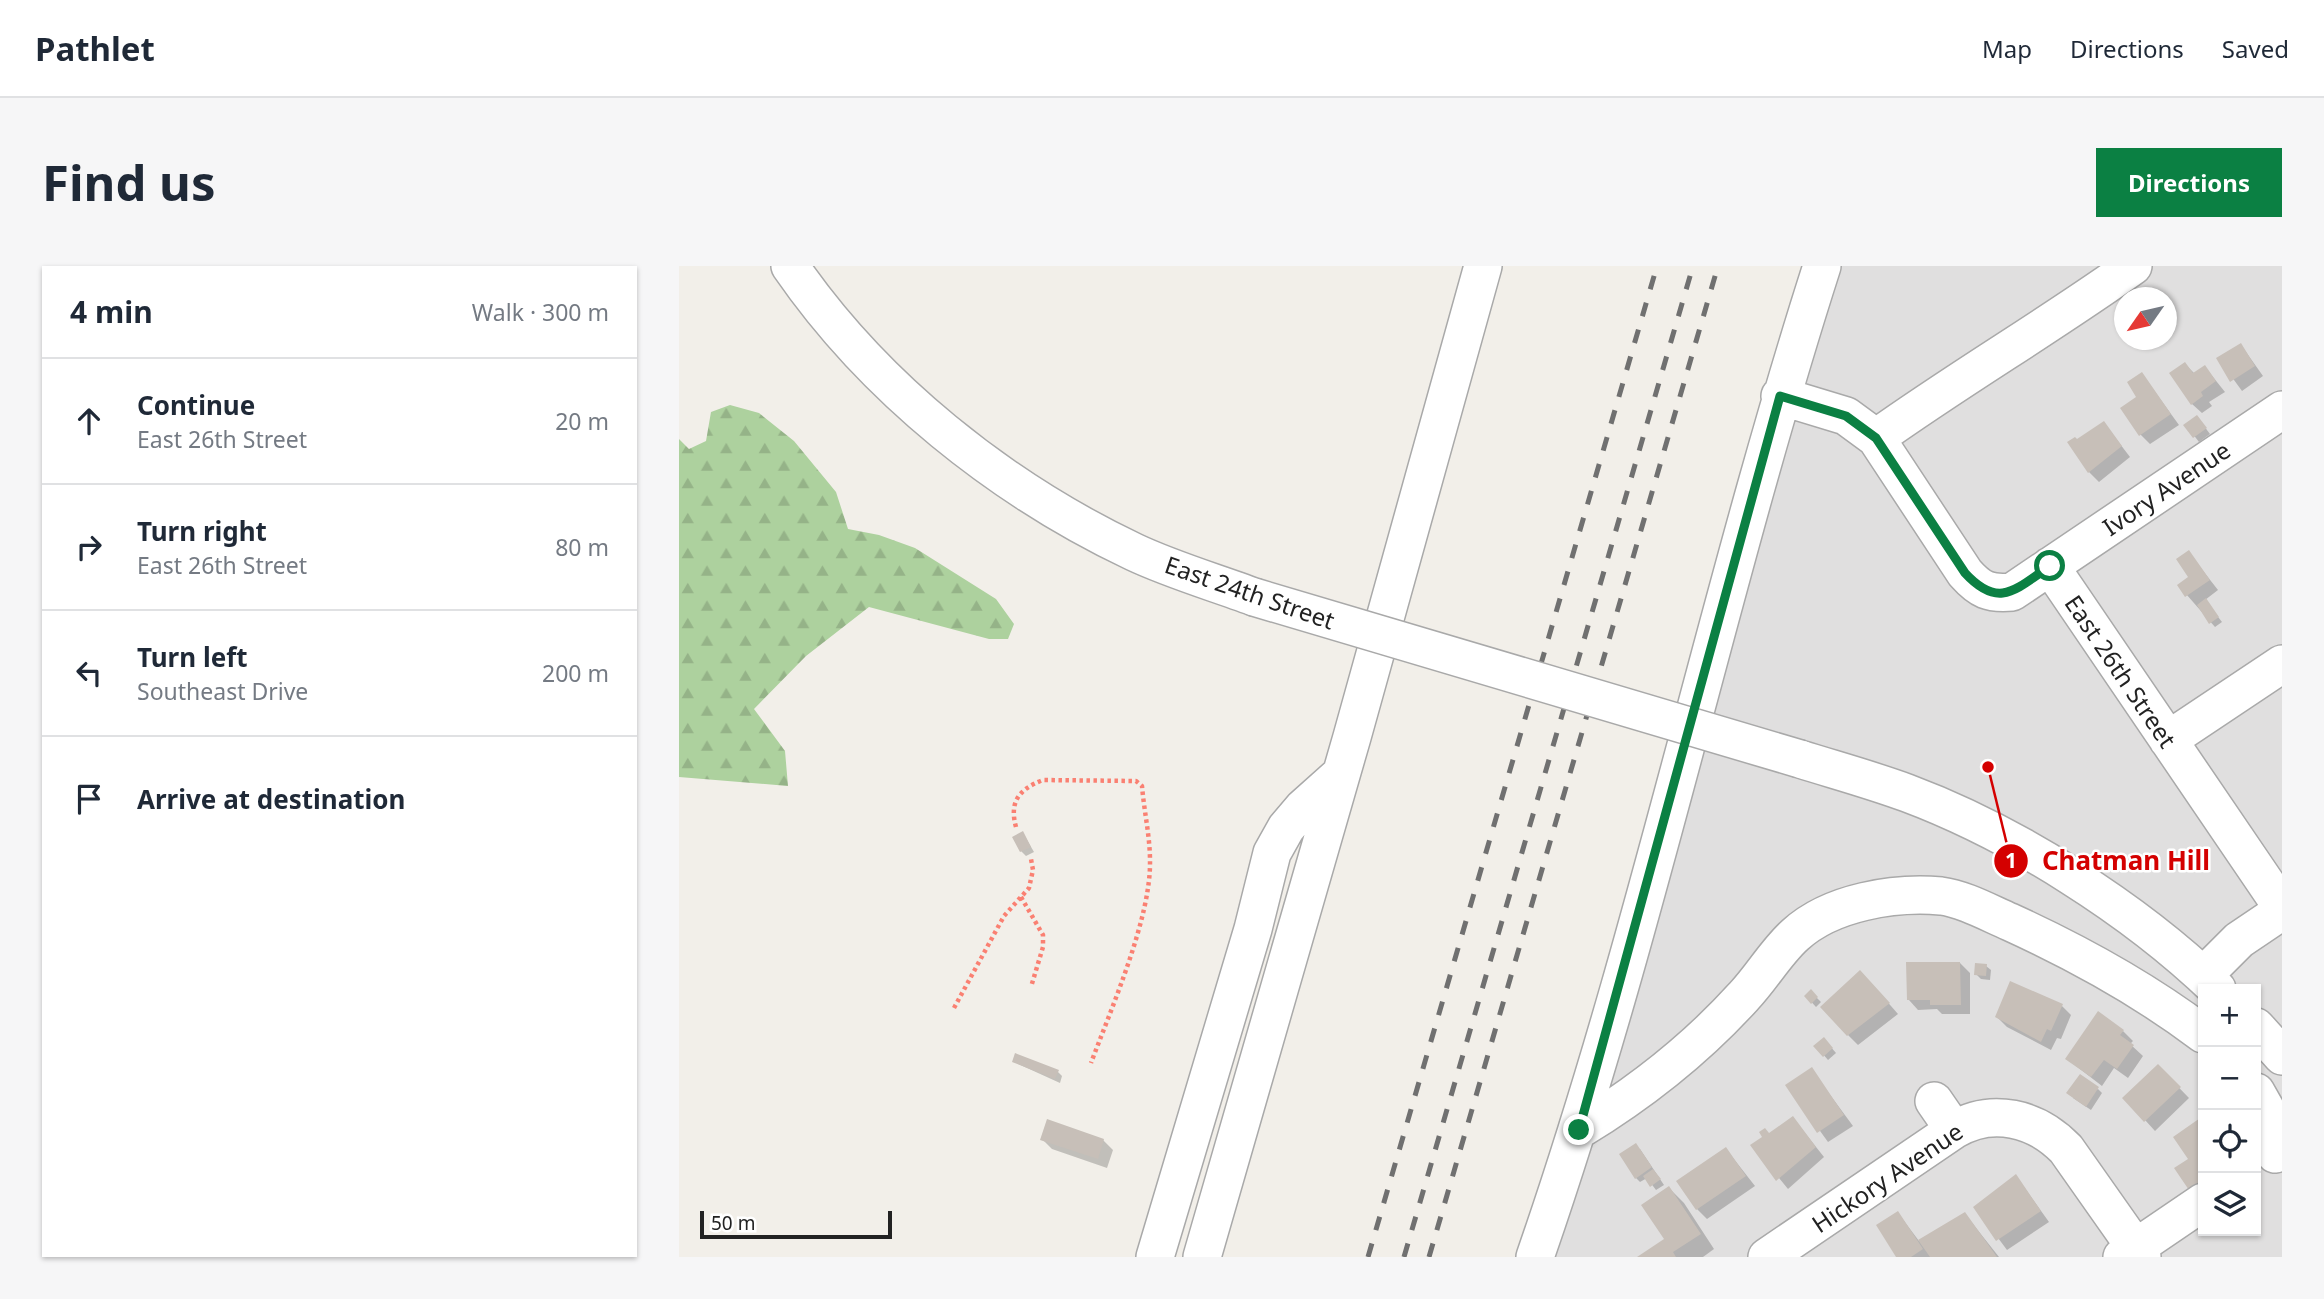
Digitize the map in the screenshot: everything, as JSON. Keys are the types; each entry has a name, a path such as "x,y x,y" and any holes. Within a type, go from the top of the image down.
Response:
{"street":[{"name":"East 24th Street","path":"790,266 876,372 968,449 1077,522 1136,553 1254,597 1800,759 1907,794 2029,850 2120,911 2210,983"},
{"path":"1202,1257 1483,266"},
{"path":"1535,1257 1579,1130 1780,396 1822,266"},
{"path":"1876,438 1961,378 2044,329 2133,266"},
{"path":"1780,396 1846,416 1876,438 1965,573 1980,589 1995,593 2012,592 2050,566"},
{"name":"Ivory Avenue","path":"2050,566 2282,410"},
{"name":"East 26th Street","path":"2050,566 2282,909"},
{"path":"2168,740 2282,664"},
{"path":"1155,1257 1253,929 1272,853 1286,828 1303,808 1341,774"},
{"path":"1579,1130 1630,1099 1705,1037 1746,995 1795,935 1821,917 1895,896 1943,896 1977,908 2078,953 2124,978 2198,1030"},
{"path":"2210,983 2239,940 2282,909"},
{"path":"2261,1033 2282,1056"},
{"path":"2261,1101 2269,1115 2271,1157"},
{"name":"Hickory Avenue","path":"1767,1257 1944,1116 2021,1120 2053,1135 2066,1149 2134,1254"},
{"path":"2134,1254 2198,1206"}],"path":[{"path":"1016,827 1012,812 1014,801 1029,785 1043,780 1136,781 1142,786 1150,862 1147,890 1133,947 1091,1063"},
{"path":"954,1008 1004,916 1029,888 1033,870 1031,859"},
{"path":"1021,897 1043,935 1043,947 1031,987"}],"shaded area":[{"path":"1840,266 2282,266 2282,1257 1550,1257"}],"green space":[{"path":"730,405 759,413 794,441 836,492 848,529 879,535 915,548 996,599 1014,624 1008,639 989,639 869,607 806,656 754,709 785,751 788,786 679,777 679,439 689,449 706,441 711,412"}],"building":[{"path":"2241,343 2255,366 2230,382 2216,358"},
{"path":"2185,362 2193,373 2205,365 2216,381 2201,392 2203,396 2191,405 2169,373"},
{"path":"2142,372 2171,414 2139,436 2120,408 2136,397 2127,382"},
{"path":"2197,415 2207,428 2193,438 2183,425"},
{"path":"2104,421 2122,446 2088,473 2067,442 2075,437 2077,439"},
{"path":"2189,550 2210,580 2185,597 2177,585 2188,577 2176,559"},
{"path":"2206,598 2219,617 2209,624 2197,605"},
{"path":"1023,831 1031,847 1020,852 1012,837"},
{"path":"1906,962 1960,962 1961,1005 1930,1005 1930,1000 1907,1000"},
{"path":"1975,963 1987,964 1986,976 1974,975"},
{"path":"1860,970 1890,1003 1847,1036 1820,1007"},
{"path":"2010,981 2063,1004 2051,1031 2047,1029 2041,1042 1995,1017"},
{"path":"1811,989 1818,997 1811,1004 1804,996"},
{"path":"2098,1011 2124,1030 2120,1035 2134,1045 2117,1069 2104,1060 2091,1077 2065,1059"},
{"path":"1824,1037 1833,1048 1823,1057 1813,1046"},
{"path":"1015,1053 1059,1070 1055,1079 1012,1062"},
{"path":"2158,1064 2181,1087 2144,1122 2122,1098"},
{"path":"1812,1067 1844,1115 1817,1133 1785,1085"},
{"path":"2080,1074 2099,1087 2086,1107 2066,1093"},
{"path":"1793,1116 1816,1147 1776,1181 1750,1145 1762,1137 1759,1132 1765,1128 1769,1133"},
{"path":"1047,1119 1104,1139 1098,1159 1040,1140"},
{"path":"2198,1120 2198,1192 2193,1196 2174,1168 2188,1159 2173,1137"},
{"path":"1636,1143 1652,1167 1635,1179 1619,1154"},
{"path":"1726,1147 1746,1176 1696,1210 1676,1181"},
{"path":"1653,1169 1661,1179 1650,1187 1643,1176"},
{"path":"2016,1174 2041,1211 1996,1241 1973,1207"},
{"path":"1669,1186 1701,1234 1673,1252 1676,1257 1637,1257 1664,1239 1641,1205"},
{"path":"1898,1211 1923,1249 1911,1257 1896,1257 1876,1225"},
{"path":"1965,1212 1997,1257 1930,1257 1918,1240"}],"railway":[{"path":"1368,1257 1657,266"},
{"path":"1404,1257 1693,266"},
{"path":"1429,1257 1718,266"}],"place":[{"name":"Chatman Hill","path":"1988,767"}],"route":[{"path":"1579,1130 1780,396 1846,416 1876,438 1965,573 1980,589 1995,593 2012,592 2050,566"}]}
